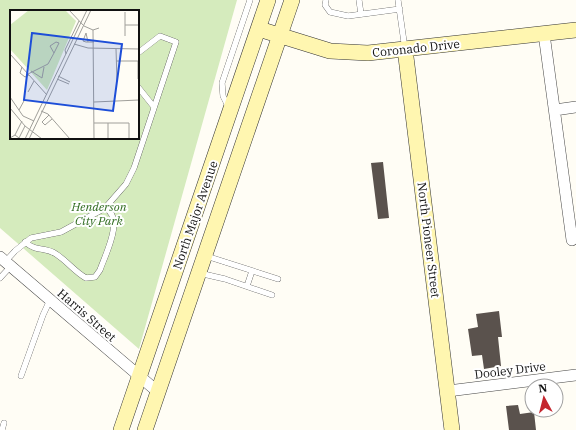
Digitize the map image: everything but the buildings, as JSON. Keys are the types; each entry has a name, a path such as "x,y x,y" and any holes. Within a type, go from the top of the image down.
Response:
{"street":[{"name":"North Major Avenue","path":"121,430 268,0"},
{"name":"North Major Avenue","path":"145,430 292,0"},
{"name":"Coronado Drive","path":"259,29 330,50 368,54 576,30"},
{"path":"544,34 572,240"},
{"name":"North Pioneer Street","path":"405,49 452,430"},
{"path":"555,110 576,107"},
{"path":"183,249 205,256"},
{"name":"Harris Street","path":"5,262 158,392"},
{"path":"178,265 199,272"},
{"name":"Dooley Drive","path":"448,391 576,375"}],"lane":[{"path":"231,111 223,96 222,83 250,0"},
{"path":"326,0 325,5 330,12 348,16 400,10"},
{"path":"358,0 361,14"},
{"path":"398,0 405,49"},
{"path":"0,278 5,262 25,242 36,237 61,232 105,208 126,184 134,168 176,42 160,36 139,52"},
{"path":"139,88 154,107"},
{"path":"25,242 33,249 47,250 56,254 86,278 95,277 100,270 115,226 113,216 105,208"},
{"path":"205,256 278,279"},
{"path":"246,286 252,270"},
{"path":"199,272 272,295"},
{"path":"21,376 50,300"},
{"path":"2,430 4,423"}],"green space":[{"name":"Henderson City Park","path":"0,0 237,0 139,349 0,228"}]}
